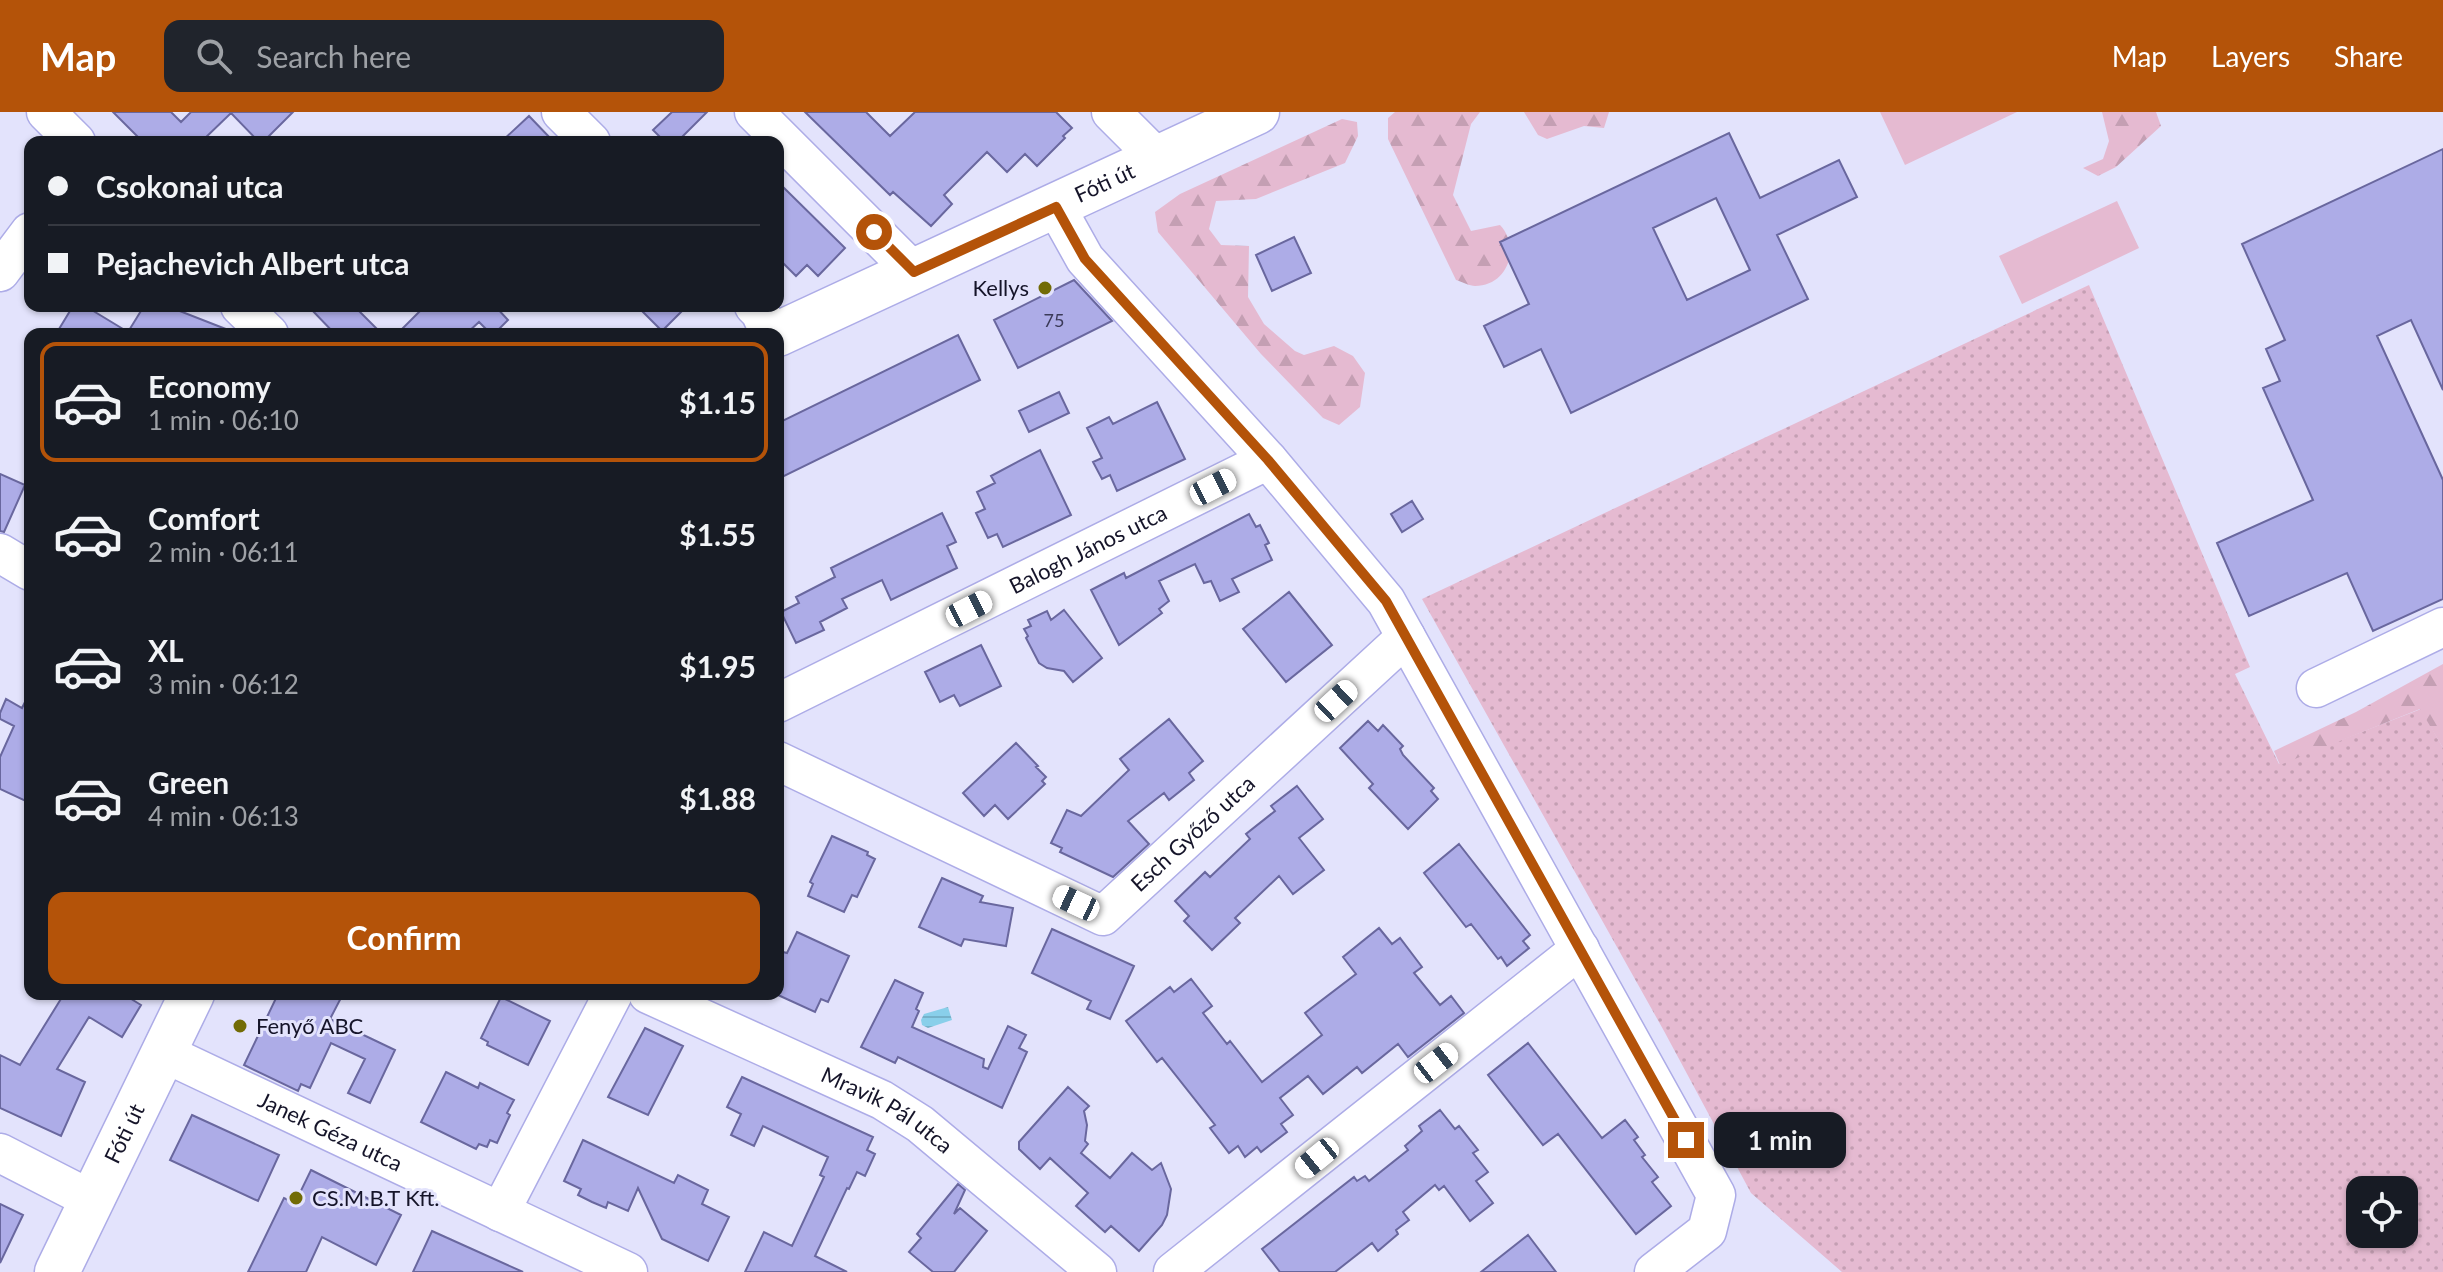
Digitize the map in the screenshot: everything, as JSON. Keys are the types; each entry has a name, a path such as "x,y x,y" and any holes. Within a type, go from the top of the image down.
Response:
{"main road":[{"name":"Fóti út","path":"784,331 1257,112"},
{"name":"Fóti út","path":"57,1272 189,1000"}],"street":[{"path":"46,112 70,136"},
{"path":"561,112 585,136"},
{"path":"754,112 778,136"},
{"path":"1111,112 1158,159"},
{"path":"784,142 914,272"},
{"path":"1056,207 1085,259 1268,460 1386,601 1716,1195 1707,1231 1654,1272"},
{"path":"0,272 24,240"},
{"path":"246,312 263,328"},
{"name":"Balogh János utca","path":"784,700 1268,460"},
{"path":"0,553 24,567"},
{"path":"2316,688 2443,627"},
{"name":"Esch Győző utca","path":"784,764 1103,916 1406,637"},
{"path":"1173,1272 1580,949"},
{"path":"500,1212 610,1000"},
{"name":"Mravik Pál utca","path":"661,1000 882,1100 920,1124 1097,1272"},
{"name":"Janek Géza utca","path":"164,1053 628,1272"},
{"path":"0,1153 92,1200"}],"green space":[{"path":"1395,112 1480,112 1471,124 1453,195 1471,231 1500,225 1506,234 1510,244 1508,264 1496,280 1475,286 1456,280 1388,139 1388,118"},
{"path":"1524,112 1609,112 1604,128 1584,126 1547,139 1538,135"},
{"path":"1880,112 2017,112 1905,165"},
{"path":"2102,112 2156,112 2161,126 2116,167 2098,176 2083,168 2103,159 2109,141"},
{"path":"1342,119 1357,122 1358,136 1345,163 1256,199 1216,201 1209,229 1221,245 1249,246 1248,297 1264,324 1304,355 1334,346 1353,356 1365,373 1360,407 1339,425 1323,418 1261,354 1158,232 1155,212 1180,194"},
{"path":"2117,201 2139,248 2022,304 1999,256"},
{"path":"2089,285 2250,667 2235,674 2279,764 2421,709 2443,748 2443,1272 1842,1272 1751,1193 1422,599"},
{"path":"2443,664 2443,748 2420,709 2280,765 2274,751 2356,712"}],"water":[{"path":"948,1007 952,1020 928,1028 922,1025 924,1014"}],"building":[{"path":"113,112 171,112 181,122 191,112 293,112 269,136 253,136 231,113 207,136 137,136"},
{"path":"672,112 707,112 683,136 659,136 653,130"},
{"path":"805,112 866,112 890,136 915,112 1056,112 1072,128 1037,166 1025,154 1007,172 987,152 944,195 952,204 931,226 893,192 890,195"},
{"path":"529,116 548,136 507,136"},
{"path":"1729,133 1760,198 1839,160 1857,197 1777,235 1808,299 1571,413 1541,349 1504,367 1484,326 1529,304 1500,242","holes":["1716,198 1750,270 1687,300 1653,228"]},
{"path":"2443,149 2443,390 2411,320 2377,336 2443,480 2443,599 2373,631 2347,573 2249,616 2217,543 2313,500 2263,388 2280,381 2266,349 2285,340 2242,244"},
{"path":"784,188 845,248 818,276 807,265 796,276 784,264"},
{"path":"1294,237 1311,273 1272,291 1256,255"},
{"path":"1074,280 1112,321 1018,368 994,320"},
{"path":"69,312 95,312 121,328 60,328"},
{"path":"140,312 182,312 223,328 130,328"},
{"path":"314,312 360,312 376,328 329,328"},
{"path":"419,312 501,312 508,320 500,328 485,328 479,322 472,328 403,328"},
{"path":"643,312 681,312 665,328 659,328"},
{"path":"958,335 980,380 784,476 784,420"},
{"path":"1059,392 1069,413 1029,432 1019,411"},
{"path":"1157,402 1185,459 1117,491 1110,475 1102,479 1093,462 1102,458 1087,428 1109,417 1113,424"},
{"path":"1040,450 1071,515 1003,547 997,534 988,538 976,513 985,509 977,492 995,483 991,476"},
{"path":"0,474 24,487 4,532 0,531"},
{"path":"1412,501 1423,519 1402,532 1391,514"},
{"path":"942,513 956,542 947,546 957,568 891,600 882,580 842,599 847,608 820,622 824,630 796,643 784,618 784,610 799,603 796,597 835,577 831,568"},
{"path":"1249,514 1256,527 1260,525 1269,543 1265,545 1272,560 1232,579 1239,592 1220,601 1211,581 1204,583 1195,564 1159,581 1169,601 1159,609 1162,613 1119,645 1091,590 1124,573 1126,578"},
{"path":"1289,592 1332,645 1286,682 1243,629"},
{"path":"1064,610 1102,658 1073,682 1064,671 1039,663 1024,629 1031,626 1028,620 1047,611 1051,620"},
{"path":"981,645 1001,686 960,706 954,695 940,702 925,672"},
{"path":"6,699 22,708 24,704 24,800 0,789 0,757 14,726 0,719 0,713"},
{"path":"1169,719 1203,761 1189,773 1194,780 1169,800 1164,793 1128,821 1149,844 1113,877 1060,852 1062,848 1051,843 1067,810 1081,816 1129,770 1120,759"},
{"path":"1368,721 1378,731 1383,725 1403,746 1400,749 1403,755 1434,788 1431,791 1438,799 1408,829 1369,788 1373,784 1340,748"},
{"path":"1016,743 1046,777 1042,781 1045,784 1008,819 995,805 984,816 963,793"},
{"path":"1297,786 1323,819 1299,838 1324,870 1293,894 1279,876 1235,918 1240,923 1212,950 1184,921 1189,916 1175,901 1205,872 1210,877 1250,839 1246,834 1275,811 1271,806"},
{"path":"832,836 868,852 867,855 875,859 857,897 852,895 844,912 808,896 813,884 810,882"},
{"path":"1459,844 1530,935 1523,941 1529,948 1507,966 1471,924 1466,927 1424,873"},
{"path":"942,878 983,896 980,902 1013,908 1006,946 964,939 961,946 919,927"},
{"path":"1379,928 1392,944 1400,938 1422,967 1414,973 1440,1005 1451,996 1464,1013 1408,1057 1398,1044 1362,1073 1357,1067 1323,1094 1308,1076 1280,1098 1293,1115 1281,1124 1287,1132 1261,1152 1257,1147 1245,1157 1238,1146 1229,1153 1210,1128 1215,1125 1162,1058 1157,1062 1126,1021 1170,987 1174,992 1191,979 1212,1006 1203,1013 1262,1082 1322,1035 1305,1013 1356,974 1343,957"},
{"path":"1052,929 1134,966 1110,1019 1087,1009 1091,1001 1032,973"},
{"path":"797,932 849,956 828,1002 821,999 815,1012 784,998 784,952 787,953"},
{"path":"895,980 923,993 912,1027 984,1059 983,1067 988,1069 1008,1026 1026,1035 1019,1048 1027,1052 1002,1108 898,1057 895,1063 861,1047"},
{"path":"60,1000 133,1000 141,1005 122,1037 89,1017 57,1069 85,1082 61,1136 0,1108 0,1055 20,1065"},
{"path":"275,1000 340,1000 330,1019 395,1050 370,1103 348,1093 365,1059 331,1043 310,1088 301,1084 298,1091 244,1065"},
{"path":"500,1000 507,1000 550,1021 528,1065 487,1045 488,1042 481,1038"},
{"path":"645,1028 683,1046 648,1115 608,1097"},
{"path":"1528,1043 1602,1138 1625,1120 1638,1137 1634,1140 1645,1155 1642,1157 1658,1177 1652,1182 1671,1206 1636,1234 1558,1134 1543,1145 1488,1075"},
{"path":"446,1072 478,1088 480,1083 514,1100 497,1143 490,1140 487,1147 479,1144 476,1149 421,1122"},
{"path":"742,1077 873,1137 867,1150 875,1154 865,1176 857,1172 847,1188 815,1256 847,1272 745,1272 764,1232 792,1246 824,1177 820,1175 828,1157 763,1126 754,1146 731,1135 741,1114 727,1107"},
{"path":"1068,1087 1089,1106 1084,1111 1087,1125 1085,1141 1088,1144 1081,1153 1110,1178 1132,1153 1152,1170 1161,1163 1171,1189 1167,1215 1139,1251 1111,1226 1105,1232 1076,1206 1088,1193 1050,1158 1040,1169 1019,1149 1019,1142"},
{"path":"1440,1110 1455,1129 1459,1126 1478,1150 1473,1153 1488,1172 1476,1181 1493,1203 1470,1221 1444,1186 1439,1190 1435,1185 1403,1212 1409,1220 1378,1251 1372,1243 1335,1272 1280,1272 1262,1249 1354,1177 1357,1181 1365,1176 1369,1181 1408,1150 1405,1146 1422,1131 1419,1126"},
{"path":"192,1115 279,1155 258,1201 170,1160"},
{"path":"583,1140 674,1183 678,1175 708,1190 702,1204 729,1217 708,1261 662,1239 638,1188 628,1211 608,1202 606,1208 578,1195 581,1189 564,1181"},
{"path":"311,1170 401,1215 376,1265 322,1237 306,1272 248,1272 284,1198 295,1203"},
{"path":"958,1184 965,1190 954,1214 960,1208 987,1231 954,1272 933,1272 909,1252 921,1238 917,1234"},
{"path":"0,1204 23,1215 0,1263"},
{"path":"432,1231 523,1272 413,1272"},
{"path":"1528,1235 1556,1272 1481,1272"}],"place":[{"name":"Kellys","path":"1045,288"},
{"name":"Fenyő ABC","path":"240,1026"},
{"name":"CS.M.B.T Kft.","path":"296,1198"}],"route":[{"path":"874,232 914,272 1056,207 1085,259 1268,460 1386,601 1686,1140"}]}
